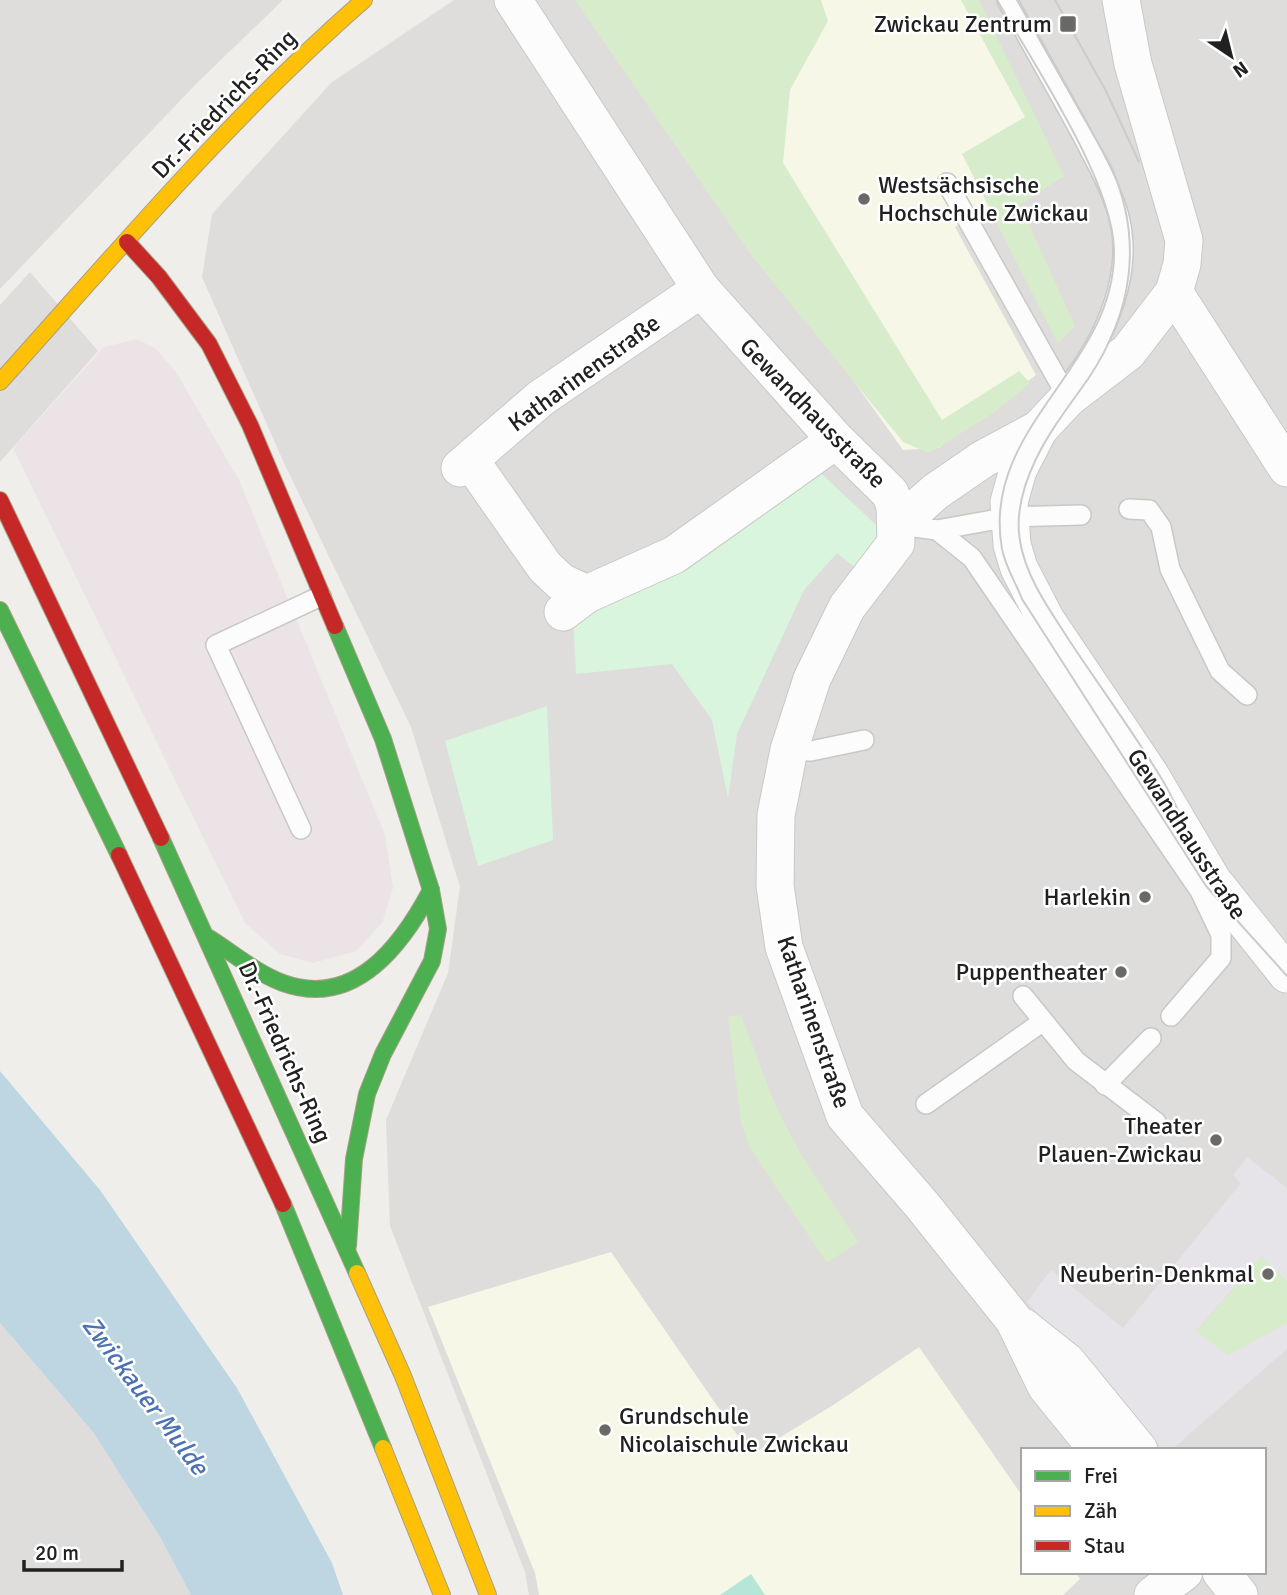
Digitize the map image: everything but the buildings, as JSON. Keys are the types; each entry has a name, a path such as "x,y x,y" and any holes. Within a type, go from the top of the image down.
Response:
{"main road":[{"name":"Dr.-Friedrichs-Ring","path":"0,382 237,119 299,57 366,2"},
{"path":"127,242 184,309 222,367 383,739 431,890 438,929 432,961 383,1054 367,1094 354,1159 348,1252"},
{"name":"Dr.-Friedrichs-Ring","path":"0,500 209,938 403,1376 488,1595"},
{"path":"0,610 183,988 292,1223 442,1595"},
{"path":"209,938 267,974 293,986 323,988 345,983 366,973 394,952 413,927 431,890"}],"street":[{"name":"Gewandhausstraße","path":"513,0 701,289 836,440 890,493 898,525"},
{"path":"1121,0 1133,65 1184,240 1182,264 1174,292 1287,468"},
{"name":"Katharinenstraße","path":"701,289 541,397 465,464 575,603 674,555 836,440"},
{"name":"Katharinenstraße","path":"1096,1448 1046,1386 1014,1320 922,1205 845,1116 784,947 775,886 776,815 789,750 811,679 847,607 896,542 898,525 935,492 983,459 1039,429 1066,395 1128,352 1174,292"},
{"path":"1010,510 1018,470 1039,429"},
{"name":"Gewandhausstraße","path":"1010,510 1012,545 1019,568 1046,620 1149,773 1212,880 1287,974"},
{"name":"Katharinenstraße","path":"1014,1320 1067,1362 1137,1448"},
{"path":"1153,1595 1181,1574"},
{"path":"1223,1574 1239,1595"}],"lane":[{"path":"947,183 1066,395 1099,340 1108,319 1121,271 1119,217 1094,158 1007,0"},
{"path":"1129,509 1149,510 1161,527 1171,569 1220,671 1247,695"},
{"path":"898,525 937,530 1010,510 1081,515"},
{"name":"Gewandhausstraße","path":"937,530 972,558 1200,891 1221,935 1221,958 1171,1016"},
{"path":"301,830 216,645 321,596"},
{"path":"789,750 811,751 864,740"},
{"path":"1023,996 1076,1061 1156,1122"},
{"path":"926,1104 1042,1022"},
{"path":"1105,1085 1151,1038"}],"shaded area":[{"path":"0,0 283,0 197,83 0,289"},
{"path":"454,0 1287,0 1287,1595 529,1595 525,1572 390,1226 386,1120 448,973 460,887 411,727 284,463 202,277 212,214 332,82"},
{"name":"Westsächsische Hochschule Zwickau","path":"581,0 964,0 1054,170 955,227 1036,375 938,448 903,450"},
{"path":"137,339 156,349 176,372 239,480 385,835 393,888 382,923 356,951 313,963 280,954 245,923 13,448 104,347"},
{"path":"1247,1157 1287,1188 1287,1281 1261,1256 1196,1331 1228,1355 1287,1323 1287,1349 1173,1448 1152,1448 1108,1388 1027,1302 1051,1270 1123,1328 1241,1183 1233,1175"},
{"name":"Grundschule Nicolaischule Zwickau","path":"611,1252 751,1455 835,1404 919,1347 1021,1494 1021,1574 1076,1574 1080,1579 1063,1595 539,1595 535,1573 428,1307"},
{"path":"0,1323 93,1432 160,1537 191,1595 0,1595"}],"green space":[{"path":"575,0 821,0 828,21 790,90 783,163 942,420 1019,371 1030,383 995,412 929,453 903,442 751,255"},
{"path":"961,0 979,0 1064,176 1020,205 1075,326 1058,344 962,154 1025,117"},
{"path":"808,461 892,540 862,573 837,553 804,590 737,734 728,798 712,720 672,664 576,674 573,618"},
{"path":"547,706 553,840 478,866 445,741"},
{"path":"741,1015 776,1107 799,1151 858,1242 827,1263 750,1148 741,1123 728,1016"},
{"path":"1261,1256 1287,1281 1287,1323 1228,1355 1196,1332"},
{"path":"751,1574 765,1595 720,1595"}],"water":[{"name":"Zwickauer Mulde","path":"0,1071 100,1190 237,1388 332,1563 343,1595 191,1595 160,1537 93,1432 0,1323"}],"pier":[{"path":"30,272 98,351 0,462 0,305"}],"tram line":[{"path":"997,0 1086,157 1110,221 1114,249 1109,291 1095,328 1029,431 1011,467 1001,506 1003,555 1022,599 1206,886 1287,976"},
{"path":"1017,0 1110,164 1121,192 1130,247 1129,275 1115,328 1088,379 1047,438 1028,478 1019,520 1023,555 1033,581 1047,605 1163,781 1202,860 1217,884"},
{"path":"1055,0 1106,91 1139,162"}],"traffic: fast":[{"path":"0,610 119,855"},
{"path":"335,626 383,739 431,890 438,929 432,961 383,1054 367,1094 354,1159 348,1246"},
{"path":"161,838 357,1273"},
{"path":"209,938 254,968 283,983 309,989 332,987 354,980 373,967 406,931 431,890"},
{"path":"283,1204 383,1448"}],"traffic: slow":[{"path":"0,382 221,137 315,44 364,0"},
{"path":"357,1273 403,1376 488,1595"},
{"path":"383,1448 442,1595"}],"traffic: jam":[{"path":"127,242 159,277 209,344 250,425 335,626"},
{"path":"0,500 161,838"},
{"path":"119,855 283,1204"}],"place":[{"name":"Zwickau Zentrum","path":"1068,24"},
{"name":"Westsächsische Hochschule Zwickau","path":"864,199"},
{"name":"Harlekin","path":"1145,897"},
{"name":"Puppentheater","path":"1121,972"},
{"name":"Theater Plauen-Zwickau","path":"1216,1140"},
{"name":"Neuberin-Denkmal","path":"1268,1274"},
{"name":"Grundschule Nicolaischule Zwickau","path":"605,1430"}]}
